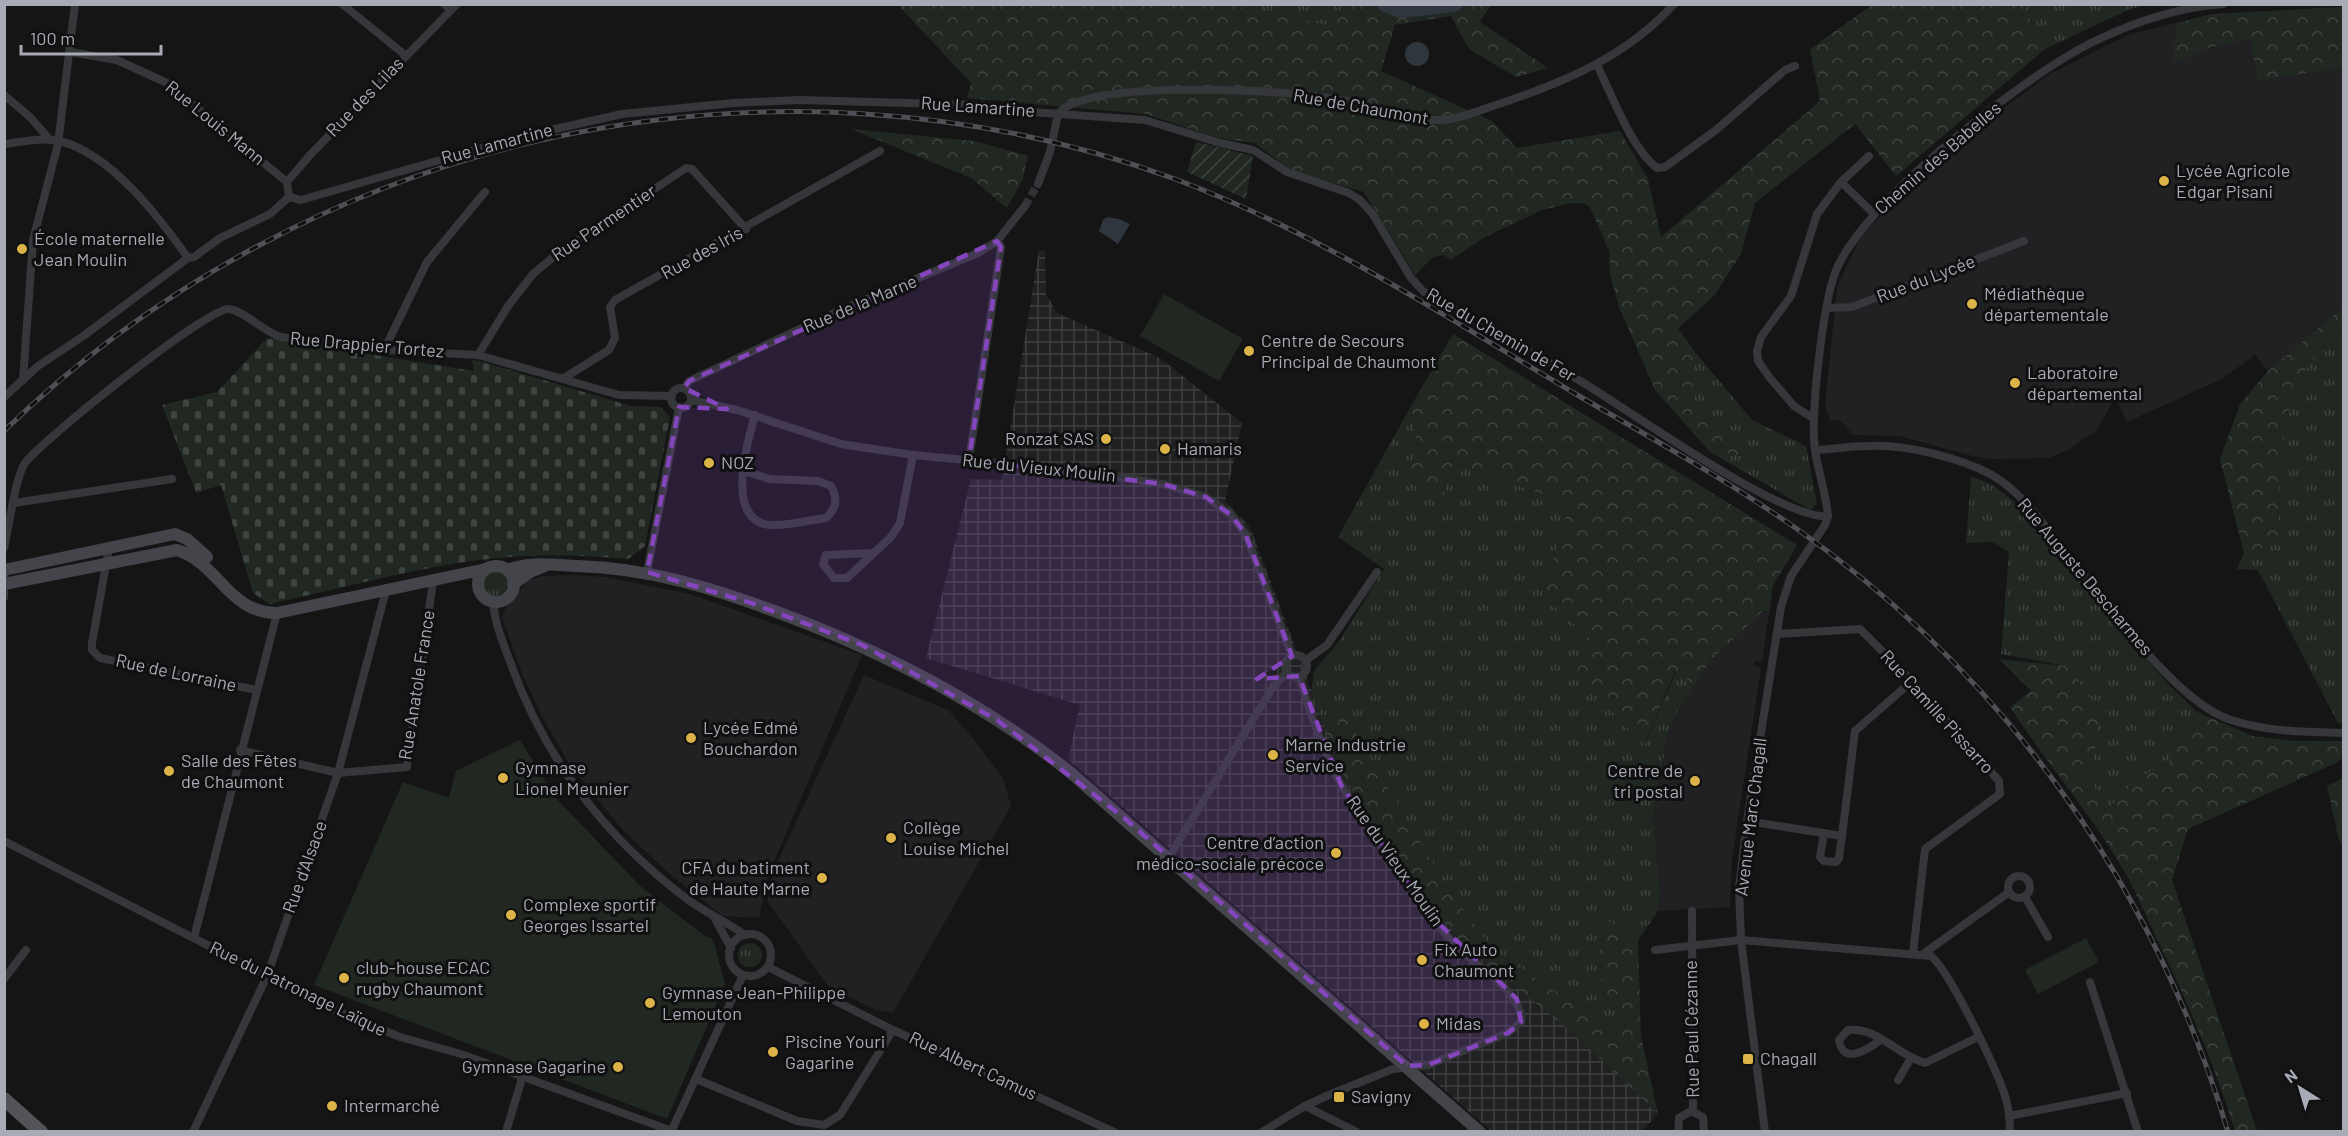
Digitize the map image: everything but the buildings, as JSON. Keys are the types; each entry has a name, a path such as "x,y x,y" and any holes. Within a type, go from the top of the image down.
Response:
{"main road":[{"path":"4,1099 41,1131"}],"street":[{"path":"22,380 33,240 70,52 75,4"},
{"path":"342,4 405,55"},
{"name":"Rue de Chaumont","path":"1058,114 1066,105 1110,94 1178,90 1307,95 1367,105 1404,115 1444,120 1514,99 1598,65 1626,47 1674,4"},
{"name":"Chemin des Babelles","path":"1828,516 1815,450 1814,419 1827,308 1835,273 1852,240 1874,213 1900,188 1969,128 2058,62 2092,42 2128,27 2207,5 2223,4"},
{"name":"Rue des Lilas","path":"287,182 451,6"},
{"name":"Rue Louis Mann","path":"70,52 117,60 167,83 287,182"},
{"path":"1598,65 1647,161 1657,168 1665,166 1716,130 1785,70 1795,66"},
{"path":"4,95 54,141"},
{"name":"Rue Lamartine","path":"289,197 301,200 573,124 658,110 799,100 945,102 1058,114"},
{"path":"1038,184 1050,152 1058,114"},
{"name":"Rue du Chemin de Fer","path":"1058,114 1145,120 1220,143 1253,150 1287,172 1349,193 1367,206 1411,278 1424,292 1582,382 1744,483 1800,512 1828,516"},
{"path":"4,144 54,141 81,150 107,167 149,208 188,258"},
{"name":"Rue des Iris","path":"564,378 609,350 615,338 610,308 615,300 746,229 880,151"},
{"path":"1814,419 1794,406 1770,378 1758,361 1757,351 1761,337 1791,296 1801,257 1817,214 1841,182 1869,156"},
{"name":"Rue Parmentier","path":"478,355 508,306 533,274 557,254 686,168 692,169 746,229"},
{"path":"4,398 22,380 188,258 220,238 270,214 289,197 287,182"},
{"path":"1841,182 1874,213"},
{"path":"384,350 426,262 485,192"},
{"name":"Rue de la Marne","path":"684,388 689,381 836,312 945,268 997,241 1025,206"},
{"path":"969,460 1001,247 997,241"},
{"name":"Rue du Lycée","path":"1827,308 1852,307 2024,241"},
{"name":"Rue Drappier Tortez","path":"4,548 24,464 140,366 219,311 235,311 261,329 281,337 384,350 478,355 620,395 672,396"},
{"path":"684,388 690,394 691,400 687,405 679,407 672,402 672,396 676,390 684,388"},
{"name":"Rue du Vieux Moulin","path":"691,400 755,416 841,444 913,455 1082,471 1162,484 1206,497 1221,506 1245,534 1292,656"},
{"path":"647,572 679,407"},
{"path":"744,471 770,478 818,481 831,486 837,497 834,510 826,518 770,525 750,516 742,501 744,471 755,416"},
{"name":"Rue Auguste Descharmes","path":"1815,450 1885,446 1949,459 1992,475 2009,487 2033,512 2147,652 2194,700 2229,720 2262,728 2343,733"},
{"path":"873,553 835,553 826,555 823,564 834,578 847,578 873,553 900,523 913,455"},
{"path":"14,503 172,479"},
{"name":"Avenue Marc Chagall","path":"1765,1131 1741,940 1739,888 1747,820 1787,586 1799,562 1821,532 1828,516"},
{"path":"4,570 175,534 199,549 238,591 256,604 277,613"},
{"name":"Rue de Lorraine","path":"109,548 92,643 93,650 100,658 257,690"},
{"path":"4,597 5,581 177,550 200,560 242,604 262,613 277,613 496,566 507,570 526,563 647,572 688,582 772,610 862,645 915,671 962,697 1047,754 1169,857 1480,1131"},
{"path":"486,569 479,576 478,586 483,597 493,602 507,597 513,584 530,572 549,564"},
{"path":"507,570 513,584"},
{"path":"1305,661 1327,645 1377,572"},
{"path":"455,576 478,586"},
{"name":"Rue Anatole France","path":"240,750 338,773 407,767 434,581"},
{"name":"Rue d'Alsace","path":"193,1131 267,976 338,773 387,590"},
{"path":"493,602 499,634 523,697 560,767 598,816 687,899 745,935 759,936 767,944 771,955 768,967 757,975 743,975 730,961 731,948 714,917"},
{"path":"194,938 240,750 277,613"},
{"name":"Rue Camille Pissarro","path":"1777,634 1860,629 1912,681 1999,781 2002,789 2000,794 1925,849 1913,953"},
{"path":"1292,656 1300,656 1305,661 1306,670 1299,676 1288,672 1286,663 1292,656"},
{"path":"1169,857 1274,685 1288,672"},
{"name":"Rue du Vieux Moulin","path":"1299,676 1310,711 1341,785 1433,918 1456,946 1517,999 1523,1012 1521,1022 1508,1033 1428,1065 1407,1066"},
{"path":"1824,833 1820,857 1824,861 1836,862 1839,858 1855,731 1912,681"},
{"path":"1747,820 1842,836"},
{"name":"Rue du Patronage Laïque","path":"4,841 267,976 373,1027 523,1075 672,1131"},
{"path":"2022,876 2030,884 2030,891 2025,897 2018,899 2008,893 2007,885 2011,879 2022,876"},
{"path":"1923,954 2008,893"},
{"path":"2025,897 2049,937"},
{"name":"Rue Paul Cézanne","path":"1692,911 1693,1112"},
{"path":"731,948 745,935"},
{"path":"1655,950 1741,940 1913,953 1935,959 1944,971 1978,1037 2003,1092 2010,1131"},
{"path":"4,979 26,950"},
{"name":"Rue Albert Camus","path":"768,967 893,1030 1114,1131"},
{"path":"672,1131 743,975"},
{"path":"2091,982 2138,1131"},
{"path":"696,1079 797,1121 824,1125 840,1115 893,1030"},
{"path":"1882,1040 1864,1052 1854,1054 1845,1053 1840,1047 1839,1040 1848,1030 1870,1032 1911,1058 1925,1063 1978,1037"},
{"path":"1898,1080 1911,1058"},
{"path":"1262,1131 1305,1106 1407,1066"},
{"path":"506,1131 523,1075"},
{"path":"2009,1116 2127,1093"},
{"path":"1305,1106 1357,1131"},
{"name":"Rue Paul Cézanne","path":"1678,1131 1679,1118 1686,1112 1693,1112 1703,1118 1704,1131"}],"highlighted area":[{"path":"997,241 1001,247 969,460 1163,484 1206,497 1231,515 1245,533 1292,656 1257,679 1299,676 1341,785 1433,918 1517,999 1521,1022 1508,1033 1428,1065 1407,1066 1123,817 997,720 862,645 751,603 647,572 679,407 727,409 684,388 689,381"}],"shaded area":[{"name":"Lycée Agricole Edgar Pisani","path":"2343,7 2343,307 2268,371 2255,355 2222,379 2127,422 2115,397 2097,430 2066,451 2048,458 1992,459 1973,456 1899,436 1853,435 1841,421 1830,420 1825,405 1837,287 1861,236 1909,188 1993,116 2050,74 2128,35 2212,14"},
{"path":"1417,42 1422,43 1428,49 1428,59 1422,65 1417,66 1412,65 1406,59 1405,54 1406,49 1412,43"},
{"path":"1107,217 1130,224 1118,244 1099,231 1103,220"},
{"path":"1039,250 1045,250 1046,294 1057,313 1160,358 1242,423 1225,501 1250,527 1345,779 1573,1033 1658,1114 1642,1131 1491,1131 1068,759 1080,705 926,658 971,479 1002,480"},
{"name":"Lycée Edmé Bouchardon","path":"543,576 605,577 690,594 862,655 768,876 759,918 723,916 674,878 623,830 593,794 566,759 543,718 523,676 502,618 505,609 528,580"},
{"path":"1764,610 1769,613 1762,662 1755,661 1754,666 1761,668 1732,859 1730,907 1658,911 1660,891 1653,817 1669,727 1710,661"},
{"name":"Collège Louise Michel","path":"864,675 948,710 1003,778 1011,806 893,1013 876,1010 829,987 767,901 774,870"}],"green space":[{"path":"1226,4 1332,26 1344,5 1491,5 1480,22 1548,68 1516,77 1469,49 1451,16 1395,25 1381,71 1492,121 1517,148 1620,131 1648,179 1661,237 1820,101 1810,49 1872,5 2026,5 2024,7 2045,49 1896,176 1855,124 1755,203 1741,254 1714,296 1678,328 1695,352 1695,412 1728,426 1751,457 1710,452 1655,390 1619,307 1610,274 1609,251 1590,207 1582,203 1572,203 1542,210 1485,237 1451,260 1444,255 1433,257 1415,275 1364,192 1290,170 1255,143 1217,138 1146,114 967,98 971,83 898,5"},
{"path":"2026,4 2146,5 2130,9 2045,49 2024,7"},
{"path":"1226,5 1344,5 1332,27"},
{"path":"2343,7 2343,68 2258,80 2250,39 2208,48 2173,64 2177,23 2212,14"},
{"path":"851,129 975,141 1028,156 1023,179 1007,208 971,178"},
{"path":"1196,142 1253,156 1246,199 1187,172"},
{"path":"1164,294 1243,339 1219,381 1140,336"},
{"path":"2343,307 2343,329 2319,351 2305,371 2288,418 2280,469 2278,544 2244,553 2220,459 2240,404 2268,371"},
{"path":"2343,329 2343,723 2338,723 2258,570 2237,569 2244,553 2278,543 2280,469 2288,418 2295,394 2305,371 2319,351"},
{"path":"1453,334 1797,545 1773,586 1769,613 1764,610 1710,661 1695,685 1675,671 1644,745 1574,672 1598,647 1543,595 1569,504 1453,462 1440,507 1402,472 1418,453 1411,406"},
{"path":"267,338 474,371 472,360 479,361 631,406 661,407 670,417 645,546 628,559 535,555 459,563 270,604 253,593 221,485 196,493 162,405 217,392"},
{"path":"1695,352 1752,420 1806,446 1817,504 1810,510 1710,452 1750,457 1728,426 1695,412"},
{"path":"1411,406 1418,453 1440,507 1453,462 1569,504 1543,595 1598,647 1574,672 1645,744 1676,671 1695,685 1669,727 1653,816 1660,891 1658,911 1638,940 1606,920 1599,953 1603,993 1627,1020 1615,1031 1491,948 1440,876 1343,712 1320,716 1311,692 1314,671 1340,640 1384,569 1338,537"},
{"path":"1971,476 1993,485 2012,500 2167,683 2197,712 2168,763 2138,779 2109,808 2084,773 2066,666 2001,654 2009,552 1992,542 1966,543"},
{"path":"495,570 504,574 508,583 504,592 495,596 486,592 482,583 486,574"},
{"path":"1999,659 2066,666 2100,710 2093,763 2084,773 2109,808 2138,779 2168,763 2197,712 2253,736 2294,741 2343,741 2343,756 2338,762 2188,829 2172,880 2257,1131 2235,1131 2200,1035 2131,884 2100,832 2010,707 2031,691"},
{"path":"1343,711 1440,876 1491,948 1615,1031 1627,1020 1603,993 1599,953 1606,919 1638,940 1641,1036 1658,1114 1573,1033 1467,948 1412,884 1345,779 1320,716"},
{"name":"Complexe sportif Georges Issartel","path":"520,740 555,797 640,886 712,939 714,943 725,984 667,1119 314,985 403,782 449,798 456,771"},
{"path":"2343,778 2343,842 2340,844 2327,786"},
{"path":"2086,938 2099,962 2038,994 2025,970"},
{"path":"745,943 755,943 762,950 762,960 755,967 745,967 738,960 738,950"}],"waterway":[{"path":"1385,4 1401,10 1454,4"}],"tunnel":[{"path":"1025,206 1038,184"}],"railway":[{"path":"4,431 126,328 260,245 404,181 554,137 709,115 865,114 1022,135 1175,179 1228,200 1330,250 1429,305 1687,459 1797,529 1872,587 1942,650 2005,719 2063,794 2115,873 2159,956 2197,1042 2228,1132"}],"place":[{"name":"Lycée Agricole Edgar Pisani","path":"2164,181"},
{"name":"École maternelle Jean Moulin","path":"22,249"},
{"name":"Médiathèque départementale","path":"1972,304"},
{"name":"Centre de Secours Principal de Chaumont","path":"1249,351"},
{"name":"Laboratoire départemental","path":"2015,383"},
{"name":"Ronzat SAS","path":"1106,439"},
{"name":"Hamaris","path":"1165,449"},
{"name":"NOZ","path":"709,463"},
{"name":"Lycée Edmé Bouchardon","path":"691,738"},
{"name":"Marne Industrie Service","path":"1273,755"},
{"name":"Salle des Fêtes de Chaumont","path":"169,771"},
{"name":"Gymnase Lionel Meunier","path":"503,778"},
{"name":"Centre de tri postal","path":"1695,781"},
{"name":"Collège Louise Michel","path":"891,838"},
{"name":"Centre d’action médico-sociale précoce","path":"1336,853"},
{"name":"CFA du batiment de Haute Marne","path":"822,878"},
{"name":"Complexe sportif Georges Issartel","path":"511,915"},
{"name":"Fix Auto Chaumont","path":"1422,960"},
{"name":"club-house ECAC rugby Chaumont","path":"344,978"},
{"name":"Gymnase Jean-Philippe Lemouton","path":"650,1003"},
{"name":"Midas","path":"1424,1024"},
{"name":"Piscine Youri Gagarine","path":"773,1052"},
{"name":"Chagall","path":"1748,1059"},
{"name":"Gymnase Gagarine","path":"618,1067"},
{"name":"Savigny","path":"1339,1097"},
{"name":"Intermarché","path":"332,1106"}]}
